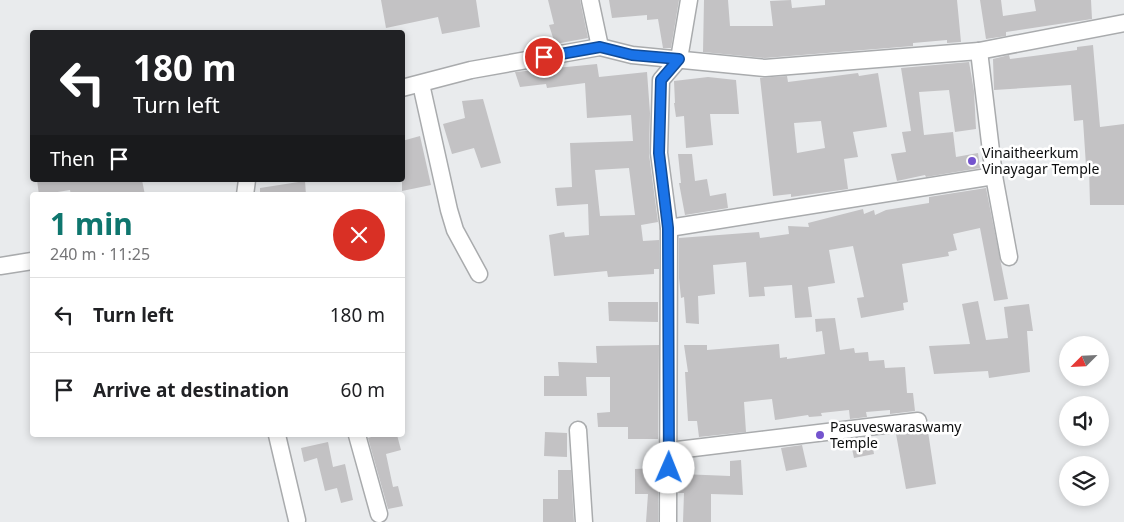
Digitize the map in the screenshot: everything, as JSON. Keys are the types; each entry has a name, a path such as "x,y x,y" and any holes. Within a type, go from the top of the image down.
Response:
{"street":[{"path":"590,0 600,47"},
{"path":"668,522 668,228 659,153 661,80 679,59 689,0"},
{"path":"405,87 471,70 600,47 632,55 765,68 980,51 1124,23"},
{"path":"980,51 994,176 1009,256"},
{"path":"420,84 455,230 479,274"},
{"path":"668,228 994,176"},
{"path":"0,266 30,261"},
{"path":"669,451 918,421"},
{"path":"578,430 584,522"},
{"path":"277,437 297,520"},
{"path":"357,437 379,514"}],"building":[{"path":"381,0 476,0 480,27 442,34 438,17 386,28"},
{"path":"548,0 580,0 588,38 555,44 549,25 554,24"},
{"path":"609,0 679,0 671,48 663,48 658,19 647,20 647,15 612,18"},
{"path":"704,0 728,0 730,26 773,26 770,1 791,0 792,8 825,5 825,0 957,0 961,42 947,43 947,40 913,43 913,46 765,58 703,52"},
{"path":"980,0 1001,0 1003,16 1036,11 1034,0 1091,0 1092,19 1006,32 1006,36 986,39"},
{"path":"1093,45 1100,127 1124,124 1124,205 1090,205 1089,166 1086,166 1083,120 1074,121 1071,85 994,90 993,59 1009,55 1010,59 1077,50 1077,47"},
{"path":"969,62 974,91 976,129 955,132 949,90 919,92 924,135 953,132 956,157 978,153 980,168 926,177 925,175 897,181 891,154 906,152 902,132 911,131 901,68"},
{"path":"597,64 599,77 647,72 650,113 649,154 658,222 641,225 643,241 659,240 659,269 654,269 654,274 608,277 607,271 554,276 549,235 564,232 565,237 589,235 588,204 557,206 555,188 572,187 570,143 633,141 631,115 587,118 585,83 547,88 546,84 520,87 515,72","holes":["629,168 635,215 600,216 595,170"]},
{"path":"858,73 859,76 878,73 887,127 853,132 858,157 844,159 848,189 791,197 791,194 773,196 760,78 787,76 788,82","holes":["821,121 825,148 797,153 794,123"]},
{"path":"708,77 736,80 739,114 710,114 713,145 686,148 684,116 676,117 674,81"},
{"path":"483,99 501,163 481,168 474,148 452,154 443,124 465,118 462,101"},
{"path":"420,136 431,185 402,191 402,182 405,182 405,140"},
{"path":"678,154 692,154 695,181 707,179 710,196 726,193 728,208 685,215 679,183 681,183"},
{"path":"37,182 142,182 144,192 70,192 70,190 39,192"},
{"path":"305,182 306,192 260,192 260,188"},
{"path":"986,188 1008,299 994,301 980,228 953,234 957,250 948,252 949,256 902,264 908,302 903,303 904,310 861,318 857,298 864,297 853,246 829,250 835,283 808,287 812,317 795,318 792,285 764,287 765,296 749,297 746,262 713,265 715,294 698,296 699,324 686,323 684,297 681,298 679,278 679,238 759,232 760,238 789,234 788,226 809,227 808,223 863,209 864,214 874,210 875,215 886,210 929,203 929,197"},
{"path":"978,301 986,340 1008,338 1004,307 1029,304 1033,331 1027,331 1030,372 989,378 988,371 934,374 929,346 970,344 962,304"},
{"path":"608,302 658,302 658,322 609,321"},
{"path":"835,318 840,350 854,348 855,353 868,352 869,361 884,360 885,368 905,367 907,393 913,393 915,411 890,414 890,410 866,412 867,417 850,419 849,410 821,413 822,416 809,417 808,415 775,420 772,399 744,402 746,432 699,437 697,421 688,421 685,372 688,372 684,345 707,345 707,350 779,344 780,358 787,357 787,359 825,354 822,331 816,332 815,319"},
{"path":"659,345 658,439 628,439 628,427 598,427 597,413 610,412 610,377 586,377 587,396 544,396 544,376 559,376 558,362 597,363 596,346"},
{"path":"927,425 936,484 906,489 896,434 920,431"},
{"path":"545,432 567,433 567,457 544,456"},
{"path":"398,437 401,450 386,454 393,487 398,486 403,506 388,509 368,438"},
{"path":"871,437 874,454 854,458 850,439"},
{"path":"328,442 333,467 345,464 353,500 341,503 337,488 325,491 317,458 304,462 301,448"},
{"path":"802,445 807,467 786,471 781,448"},
{"path":"741,460 743,495 711,494 711,522 683,522 684,493 678,493 678,476 681,476 681,474 730,476 730,461"},
{"path":"656,468 656,477 658,477 658,522 646,522 648,494 635,494 635,469"},
{"path":"558,470 571,470 574,522 543,522 543,499 558,499"}],"place":[{"name":"Vinaitheerkum Vinayagar Temple","path":"972,161"},
{"name":"Pasuveswaraswamy Temple","path":"820,435"}],"route":[{"path":"544,57 600,47 632,55 679,59 661,80 659,153 668,228 669,468"}]}
